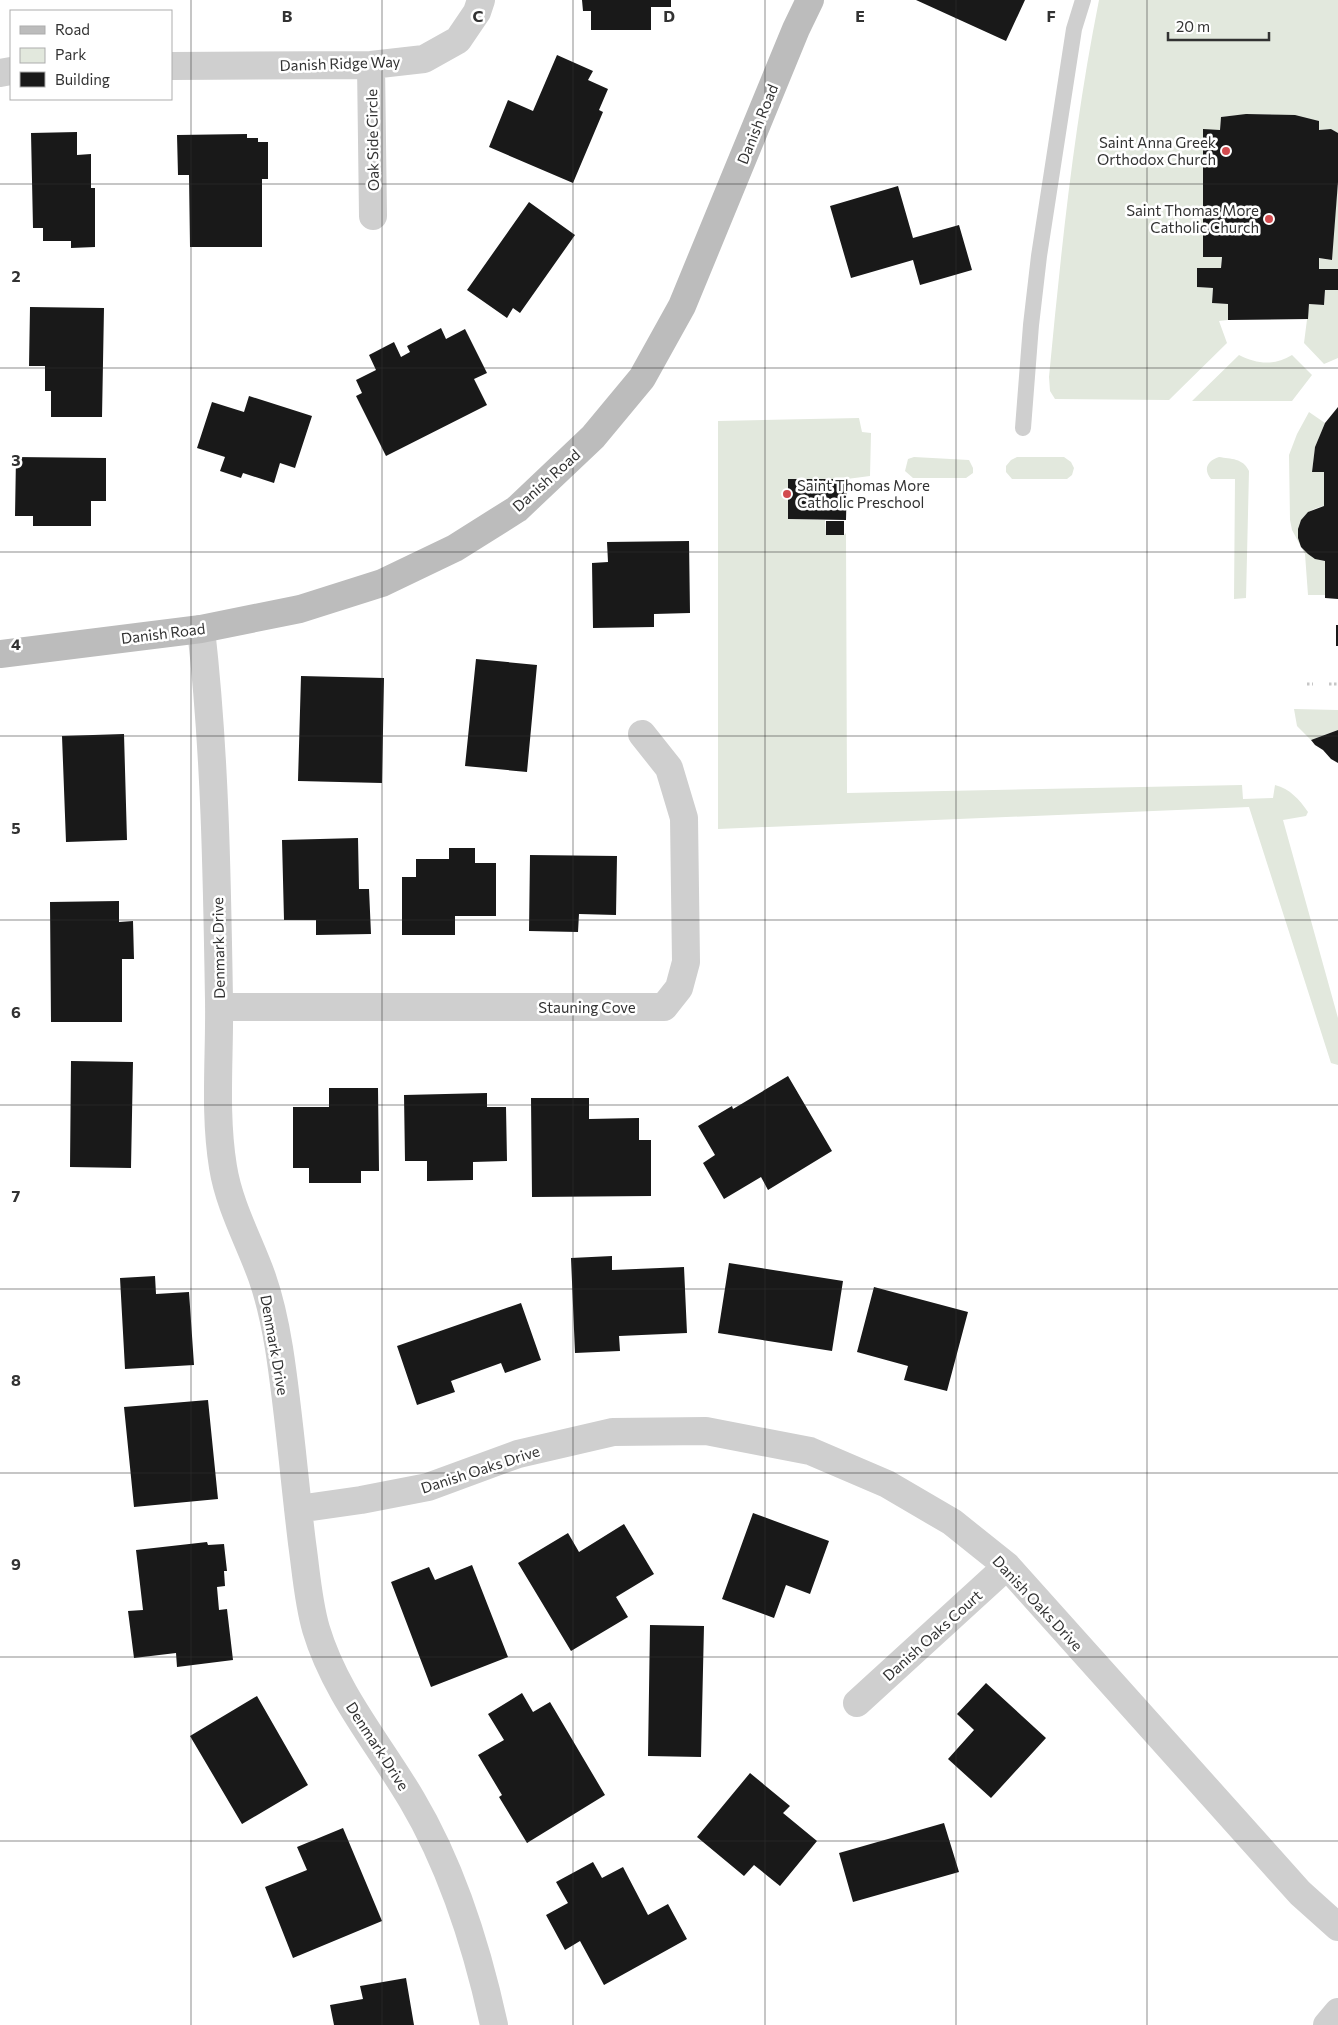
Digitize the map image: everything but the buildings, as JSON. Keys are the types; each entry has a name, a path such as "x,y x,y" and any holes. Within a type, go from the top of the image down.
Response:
{"street":[{"name":"Danish Ridge Way","path":"172,66 372,64 424,58 458,40 477,12 481,0"},
{"name":"Danish Road","path":"0,654 202,629 300,609 382,583 455,548 517,509 593,437 642,378 682,306 796,29 810,0"},
{"name":"Oak Side Circle","path":"372,64 373,216"},
{"name":"Denmark Drive","path":"202,629 215,800 219,1007 217,1109 223,1170 243,1232 261,1274 272,1308 279,1350 306,1577 316,1630 339,1684 414,1802 438,1850 466,1920 485,1983 494,2025"},
{"name":"Stauning Cove","path":"219,1007 664,1008 679,988 686,962 684,818 669,768 642,734"},
{"name":"Danish Oaks Drive","path":"298,1508 361,1500 428,1488 518,1454 613,1432 706,1431 810,1452 887,1484 952,1522 1007,1566 1300,1893 1338,1927"},
{"name":"Danish Oaks Court","path":"857,1703 1007,1566"},
{"path":"1327,2025 1338,2012"}],"lane":[{"path":"1023,428 1031,325 1039,256 1074,29 1083,0"}],"path":[{"path":"1307,684 1313,684"},
{"path":"1330,684 1338,684"}],"green space":[{"path":"1099,0 1338,0 1338,133 1331,129 1319,130 1318,121 1294,116 1270,115 1221,117 1220,130 1203,130 1203,256 1222,257 1221,268 1197,268 1197,287 1213,288 1212,303 1228,304 1228,320 1219,321 1227,343 1169,400 1055,399 1050,391 1049,377 1069,188 1082,94"},
{"path":"1338,182 1338,269 1319,269 1319,258 1331,260"},
{"path":"1325,290 1338,290 1338,358 1324,364 1304,343 1309,304 1324,305"},
{"path":"1239,355 1259,362 1272,362 1292,355 1312,375 1292,401 1192,401"},
{"path":"1309,412 1325,423 1315,447 1312,472 1324,472 1324,506 1309,512 1305,516 1301,526 1301,547 1292,530 1290,520 1289,455 1297,434"},
{"path":"859,418 862,432 871,433 870,476 847,479 788,479 788,519 825,520 826,535 844,535 846,533 847,793 1242,785 1243,799 1273,798 1275,785 1285,789 1298,799 1308,812 1306,816 1283,820 1338,1018 1338,1065 1331,1063 1249,807 718,829 718,421"},
{"path":"914,457 969,460 973,473 966,478 913,478 905,471 908,459"},
{"path":"1017,457 1064,457 1071,462 1074,468 1072,475 1067,479 1012,479 1006,472 1006,466"},
{"path":"1219,457 1240,461 1249,471 1246,598 1234,599 1235,479 1211,479 1207,472 1209,463"},
{"path":"1302,548 1312,556 1325,561 1325,595 1308,595 1305,554"},
{"path":"1294,709 1338,710 1338,730 1311,740 1297,726"}],"place":[{"name":"Saint Anna Greek Orthodox Church","path":"1226,151"},
{"name":"Saint Thomas More Catholic Church","path":"1269,219"},
{"name":"Saint Thomas More Catholic Preschool","path":"787,494"}]}
